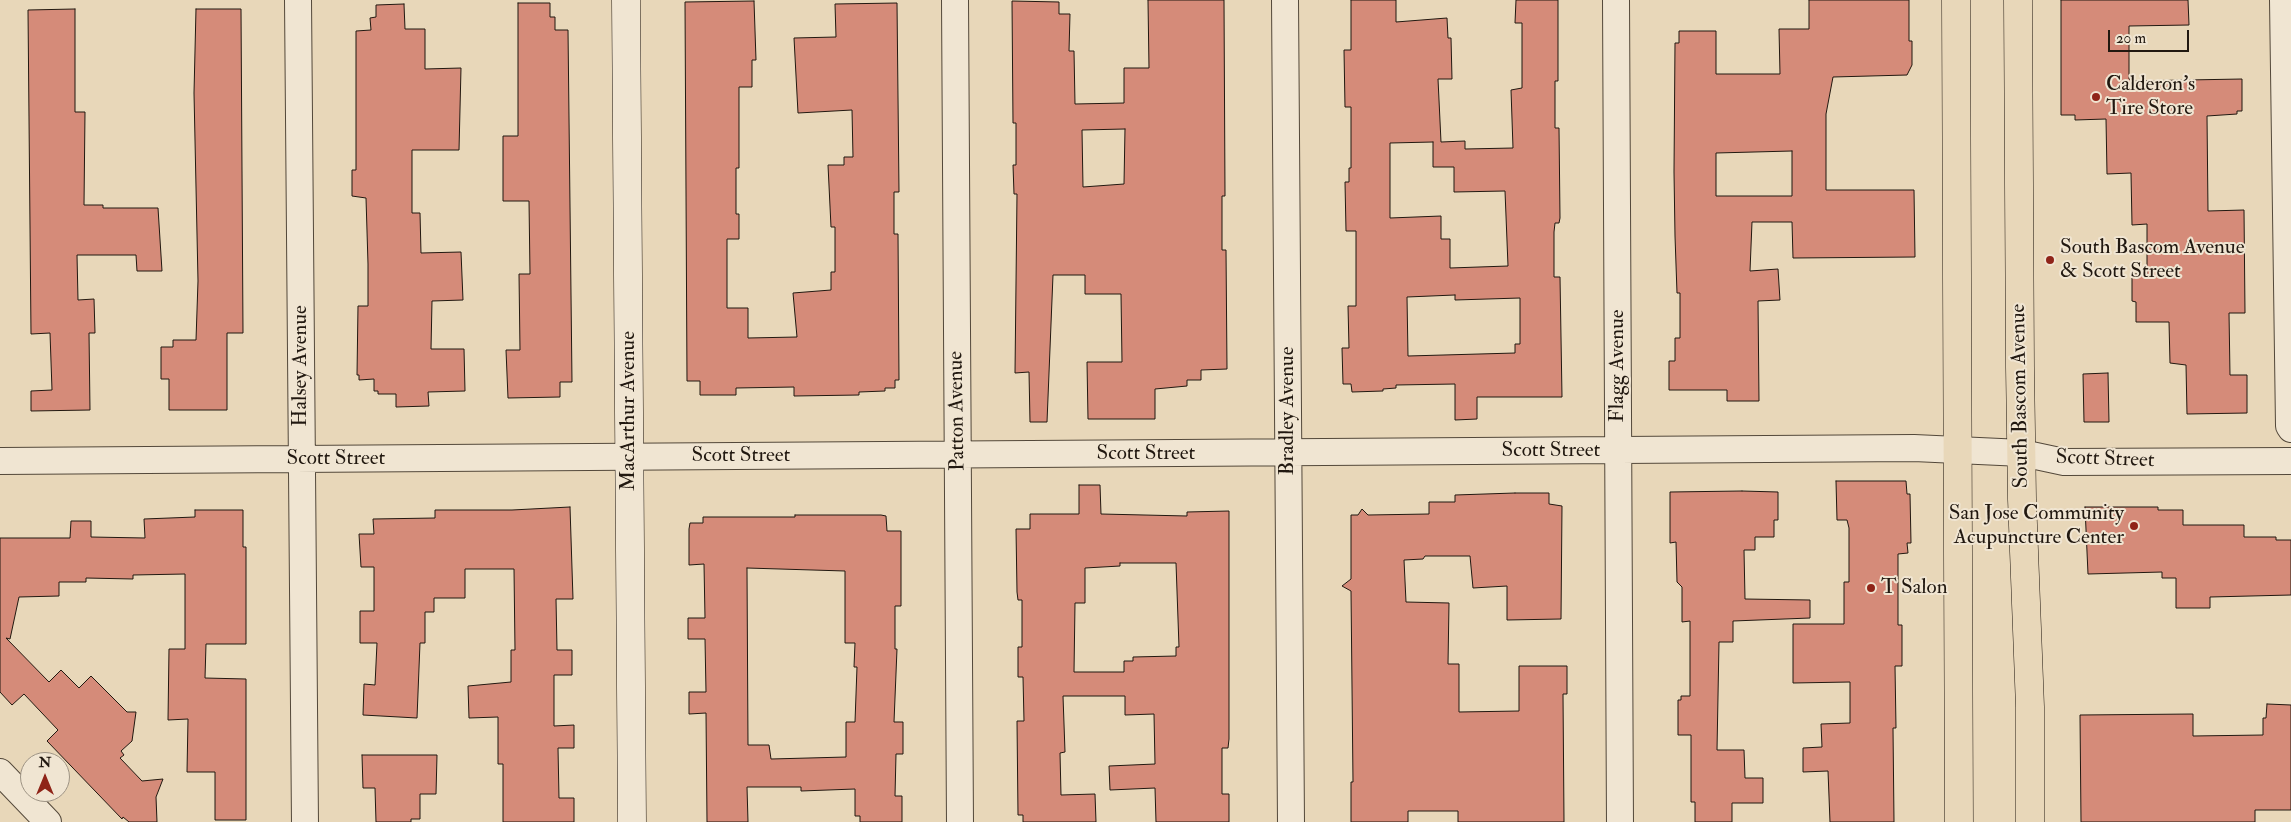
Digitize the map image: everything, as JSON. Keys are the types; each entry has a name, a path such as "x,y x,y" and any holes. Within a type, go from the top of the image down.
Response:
{"main road":[{"path":"1956,0 1959,822"},
{"name":"South Bascom Avenue","path":"2018,0 2022,453 2030,707 2030,822"}],"street":[{"name":"Halsey Avenue","path":"298,0 305,822"},
{"name":"MacArthur Avenue","path":"626,0 632,822"},
{"name":"Patton Avenue","path":"955,0 960,822"},
{"name":"Bradley Avenue","path":"1285,0 1291,822"},
{"name":"Flagg Avenue","path":"1616,0 1620,822"},
{"path":"2283,0 2289,426 2291,429"},
{"name":"Scott Street","path":"0,462 1914,448 2022,453 2064,462 2291,461"},
{"path":"0,772 48,822"}],"building":[{"path":"1148,0 1224,0 1225,196 1222,196 1222,250 1226,250 1227,369 1201,370 1201,380 1187,380 1187,386 1155,389 1155,419 1088,419 1087,362 1122,362 1121,294 1085,294 1085,275 1053,275 1047,422 1030,422 1029,372 1015,373 1017,194 1014,194 1013,165 1016,165 1016,123 1013,123 1012,1 1059,2 1059,14 1070,14 1069,51 1074,51 1075,104 1124,103 1124,68 1149,68","holes":["1125,129 1124,184 1083,187 1082,130"]},
{"path":"1351,0 1396,0 1396,22 1447,18 1448,38 1451,38 1452,79 1438,79 1441,142 1465,141 1465,149 1513,148 1511,90 1522,88 1522,23 1515,23 1516,0 1558,0 1558,81 1555,81 1555,128 1559,128 1560,218 1559,223 1555,223 1554,232 1554,277 1560,277 1562,397 1477,397 1477,419 1455,420 1455,384 1396,385 1396,388 1383,389 1383,391 1352,392 1351,384 1343,384 1342,348 1349,348 1348,306 1356,306 1356,231 1346,231 1345,182 1349,182 1349,168 1351,168 1351,107 1345,107 1344,50 1351,50","holes":["1433,142 1433,167 1454,167 1454,192 1505,191 1508,266 1450,268 1450,239 1441,239 1441,216 1390,218 1390,143","1455,295 1455,300 1520,298 1520,344 1515,344 1515,353 1408,356 1407,297"]},
{"path":"1809,0 1909,0 1909,41 1912,41 1912,65 1907,75 1833,77 1826,114 1826,190 1914,190 1915,257 1793,258 1792,222 1752,222 1750,271 1778,269 1780,300 1758,301 1759,401 1727,401 1727,390 1669,390 1669,361 1675,361 1675,338 1680,338 1680,293 1677,293 1674,172 1675,43 1679,43 1679,31 1716,31 1716,74 1780,74 1779,29 1809,29","holes":["1792,151 1792,196 1716,196 1716,153"]},
{"path":"2061,0 2188,0 2189,25 2129,26 2129,79 2131,81 2242,79 2242,111 2237,111 2237,114 2207,116 2208,211 2244,210 2245,313 2229,313 2230,375 2247,375 2247,413 2187,414 2186,365 2170,363 2169,322 2136,322 2136,302 2132,301 2132,274 2147,274 2147,224 2132,225 2131,173 2107,174 2106,119 2075,120 2075,115 2061,115"},
{"path":"754,1 756,60 752,60 752,87 739,87 739,168 736,168 736,214 739,214 739,239 727,239 727,308 748,308 748,338 797,337 793,293 831,290 831,272 835,272 835,227 831,227 828,165 844,165 844,157 853,157 852,110 798,113 794,38 836,37 835,4 897,3 899,192 894,192 894,234 898,234 899,380 895,380 895,388 885,388 885,391 859,392 859,395 794,396 794,387 736,388 736,395 700,395 700,381 687,381 685,2"},
{"path":"518,3 550,3 550,17 555,17 555,30 568,30 572,382 560,382 560,397 508,398 506,350 520,350 519,274 530,274 529,201 503,201 503,136 518,136"},
{"path":"404,4 405,29 425,29 425,69 461,68 459,150 412,150 412,213 420,213 421,253 461,252 463,300 432,301 431,349 464,349 465,391 428,392 429,406 396,407 396,394 378,394 378,391 374,391 374,379 359,380 359,375 357,375 358,306 368,306 368,264 366,198 352,196 352,170 356,170 356,31 371,30 370,18 376,17 376,5"},
{"path":"75,9 75,112 85,112 84,205 103,205 103,208 158,208 162,271 137,271 136,255 77,255 78,300 94,299 95,333 89,333 90,410 31,411 31,391 52,390 50,333 31,334 28,10"},
{"path":"196,9 241,9 243,333 227,333 227,410 169,410 169,379 161,379 161,347 173,347 173,340 196,340 198,281 194,93"},
{"path":"2108,373 2109,422 2084,422 2083,374"},
{"path":"1836,481 1906,481 1907,494 1910,494 1911,543 1907,543 1908,553 1898,554 1898,625 1902,625 1902,666 1895,666 1896,728 1893,728 1894,822 1830,822 1828,771 1803,772 1803,748 1822,747 1821,724 1850,723 1850,682 1793,683 1793,624 1844,624 1844,582 1849,582 1849,528 1847,520 1837,520"},
{"path":"1079,485 1100,485 1101,514 1187,516 1187,512 1229,511 1229,739 1228,748 1222,748 1222,794 1229,794 1229,822 1156,822 1155,788 1110,790 1109,766 1155,764 1154,714 1125,715 1125,696 1063,696 1065,752 1060,753 1061,795 1095,794 1096,822 1023,822 1023,815 1018,815 1017,721 1024,721 1023,677 1018,677 1018,647 1022,647 1022,600 1018,600 1017,592 1016,529 1030,529 1030,514 1079,514","holes":["1120,563 1176,563 1179,647 1176,647 1176,656 1133,657 1133,661 1124,661 1124,672 1074,672 1075,603 1085,603 1085,568 1120,566"]},
{"path":"1670,492 1778,492 1778,520 1774,520 1774,537 1755,537 1755,550 1744,550 1745,599 1810,600 1810,618 1733,621 1733,642 1719,642 1717,750 1744,750 1745,778 1763,778 1763,803 1732,803 1732,822 1695,822 1695,802 1691,802 1691,735 1678,735 1678,700 1681,700 1681,696 1690,696 1690,621 1682,622 1682,587 1677,582 1676,542 1670,543"},
{"path":"1549,493 1549,504 1562,506 1561,619 1507,620 1507,586 1473,588 1470,556 1425,556 1423,559 1404,560 1406,602 1449,603 1448,664 1459,664 1459,712 1519,711 1519,666 1567,666 1567,694 1563,694 1564,822 1458,822 1458,811 1408,811 1408,822 1351,822 1351,782 1353,782 1351,591 1342,586 1351,579 1351,515 1358,515 1362,509 1368,515 1429,514 1429,502 1455,502 1455,495"},
{"path":"570,507 573,599 556,599 557,650 572,650 572,675 554,675 554,726 574,725 574,748 558,748 559,798 574,798 574,822 503,822 503,764 498,764 498,717 469,718 468,686 511,682 511,650 515,650 514,569 465,569 465,598 434,598 434,612 425,612 425,643 420,643 417,718 363,715 364,684 375,685 377,643 360,643 360,611 374,611 374,567 361,567 359,534 374,534 373,519 435,518 435,510 512,510"},
{"path":"2085,507 2158,507 2158,510 2183,510 2183,525 2244,525 2244,537 2276,537 2276,540 2291,540 2291,595 2210,597 2210,608 2176,608 2176,578 2162,578 2162,572 2088,574"},
{"path":"195,510 243,510 243,547 246,547 246,644 206,644 205,678 246,679 246,820 215,820 215,772 187,772 188,719 168,720 169,649 185,649 185,574 133,575 133,579 86,578 86,582 59,582 59,596 19,597 10,639 6,638 49,682 61,670 79,688 91,676 127,712 136,712 132,741 121,751 124,755 120,758 142,781 163,779 156,797 157,822 129,822 123,817 122,819 70,765 70,752 58,752 47,741 58,730 24,694 12,705 0,692 0,538 70,538 71,521 91,521 91,537 145,538 144,519 195,517"},
{"path":"795,515 881,515 886,516 887,531 901,531 901,606 895,606 895,649 897,649 894,722 903,722 903,754 896,754 895,796 902,796 902,822 860,822 860,816 855,816 855,789 801,791 801,787 747,787 748,822 707,822 706,713 689,714 689,692 706,692 705,639 688,639 688,618 705,618 704,564 689,565 690,523 703,523 703,517 795,517","holes":["747,568 845,571 845,643 855,643 854,667 857,667 855,722 846,722 846,757 771,759 769,745 748,745"]},
{"path":"2267,704 2291,705 2291,810 2255,810 2255,822 2081,822 2080,715 2193,714 2193,736 2263,735 2263,718 2266,718"},
{"path":"362,755 437,755 436,794 420,794 420,819 411,819 411,822 376,822 375,788 363,788"}],"place":[{"name":"Calderon's Tire Store","path":"2096,97"},
{"name":"South Bascom Avenue & Scott Street","path":"2050,260"},
{"name":"San Jose Community Acupuncture Center","path":"2134,526"},
{"name":"T Salon","path":"1871,588"}]}
